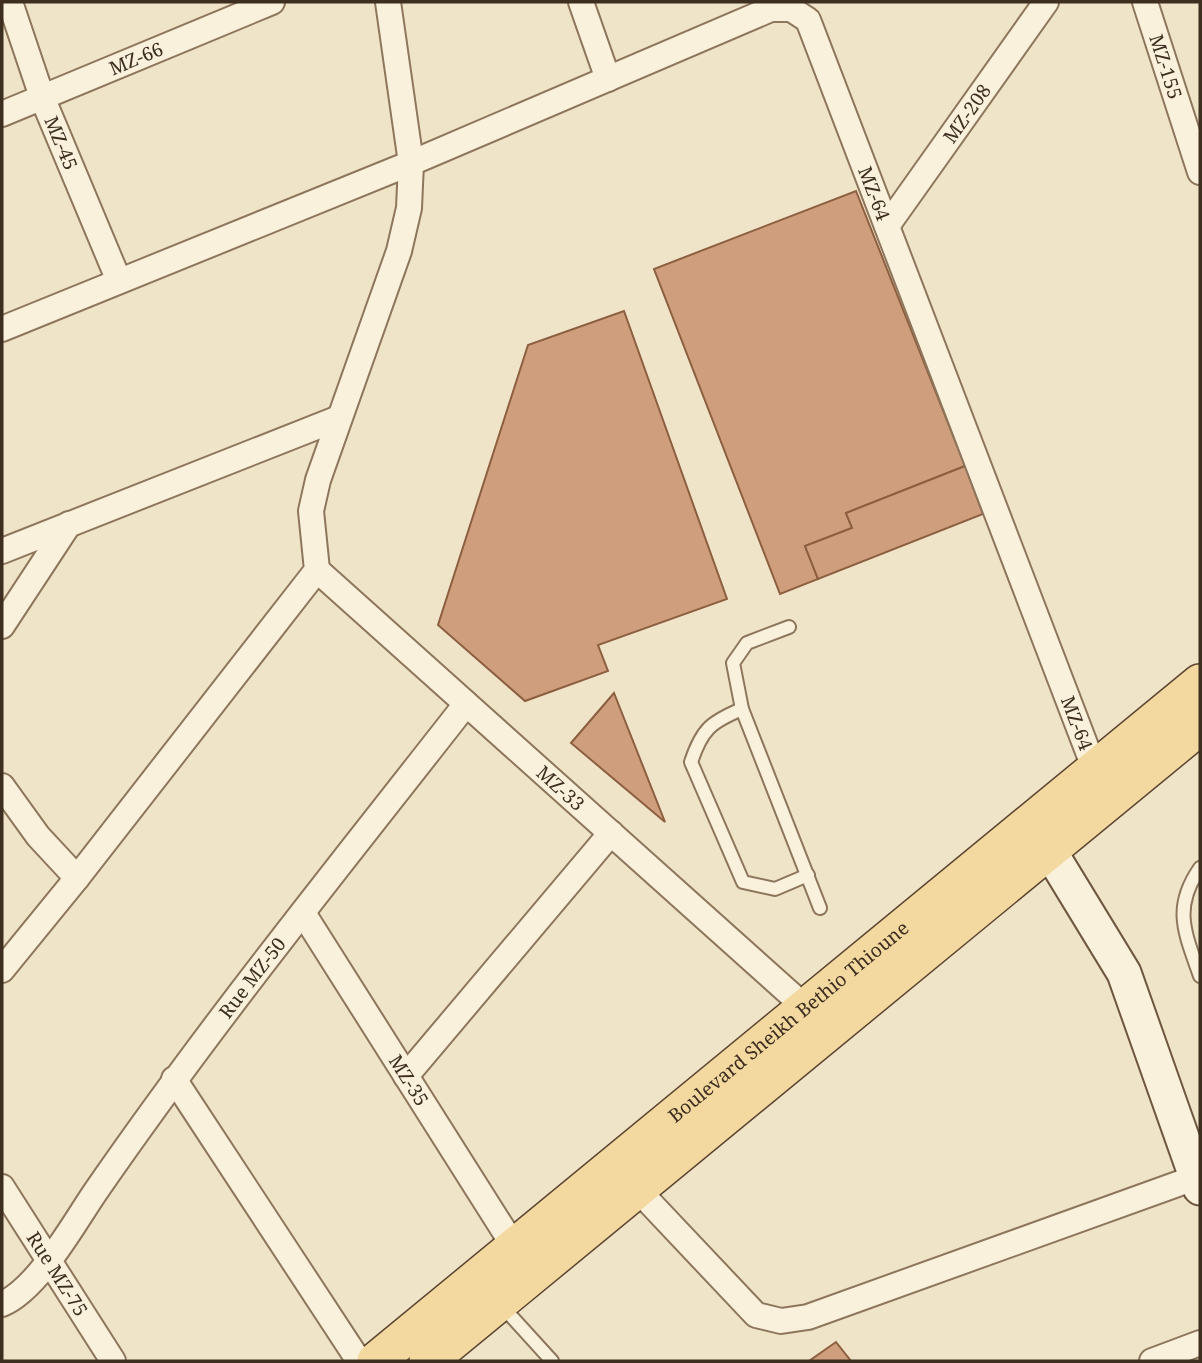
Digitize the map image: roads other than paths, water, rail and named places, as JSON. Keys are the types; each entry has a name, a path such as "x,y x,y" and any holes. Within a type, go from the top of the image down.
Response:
{"main road":[{"name":"Boulevard Sheikh Bethio Thioune","path":"376,1361 1200,683"},
{"name":"Boulevard Sheikh Bethio Thioune","path":"428,1361 1200,726"}],"street":[{"name":"MZ-45","path":"10,2 42,97 120,281"},
{"name":"MZ-66","path":"2,114 225,11 272,2"},
{"path":"2,970 317,570 311,511 339,418 399,251 409,208 411,163 388,2"},
{"path":"580,2 608,79"},
{"name":"MZ-208","path":"887,226 1046,2"},
{"name":"MZ-155","path":"1145,2 1200,172"},
{"name":"MZ-64","path":"2,329 411,163 771,9 791,9 807,20 1095,770"},
{"path":"2,551 339,418"},
{"path":"2,626 69,524"},
{"name":"MZ-33","path":"317,570 806,1008"},
{"name":"Rue MZ-50","path":"2,1304 15,1298 48,1261 174,1079 466,704"},
{"path":"2,786 38,836 77,878"},
{"path":"406,1076 611,833"},
{"path":"637,1189 756,1315 780,1321 808,1317 1198,1183 1125,973 1049,850"},
{"name":"MZ-35","path":"303,913 515,1248"},
{"path":"174,1079 359,1361"},
{"name":"Rue MZ-75","path":"2,1186 113,1361"},
{"path":"1152,1361 1200,1343"}],"lane":[{"path":"789,627 747,643 733,663 742,709 820,908"},
{"path":"742,709 714,720 697,743 691,762 743,882 775,889 807,875"},
{"path":"1200,868 1189,884 1182,907 1184,931 1200,976"},
{"path":"498,1303 552,1361"}]}
